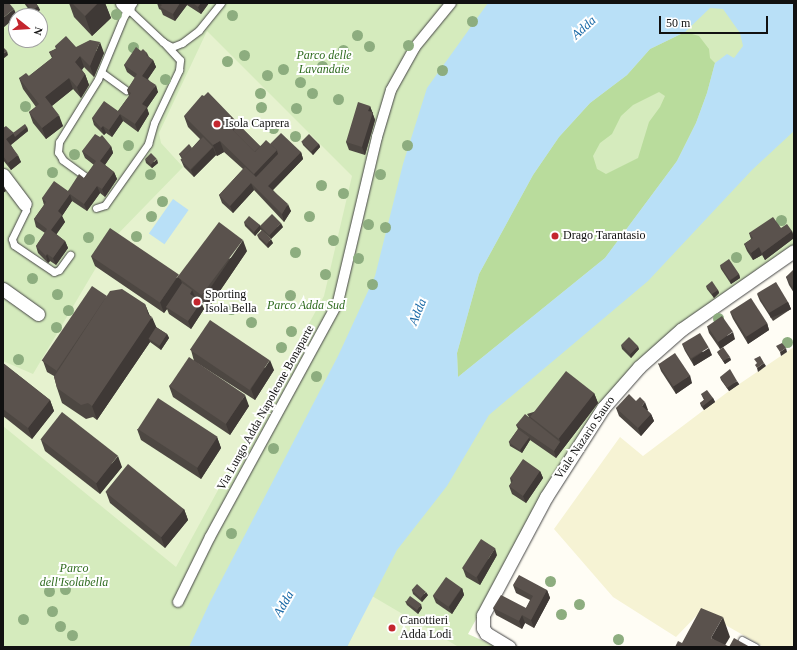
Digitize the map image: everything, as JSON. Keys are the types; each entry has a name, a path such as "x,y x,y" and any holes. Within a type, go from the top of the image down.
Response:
{"street":[{"name":"Via Lungo Adda Napoleone Bonaparte","path":"178,602 210,537 338,302 377,137 391,90 422,38 451,3"},
{"path":"3,174 25,204"},
{"name":"Viale Nazario Sauro","path":"509,647 489,637 482,622 485,608 546,498 589,428 619,388 682,329 794,251"},
{"path":"3,289 38,314"}],"lane":[{"path":"163,42 172,47 182,43 205,24 221,3"},
{"path":"86,176 63,160 58,146 101,72 128,5 180,60 179,70 154,123 148,144 105,205 96,208"},
{"path":"101,72 126,90"},
{"path":"25,204 26,210 12,239 14,245 54,272 60,270 70,255"},
{"path":"742,640 755,647"}],"shaded area":[{"path":"794,347 794,647 764,647 701,611 676,637 613,597 554,529 620,437 643,456 729,391"}],"green space":[{"name":"Parco Adda Sud","path":"3,3 794,3 794,247 637,364 544,496 468,634 497,647 3,647"},
{"name":"Sporting Isola Bella","path":"207,31 352,176 324,296 176,567 3,426 3,361 33,374 113,239 183,167 161,143 159,133"},
{"path":"685,32 699,36 709,49 710,58 715,63 707,93 696,123 677,161 605,258 458,377 457,353 479,274 533,175 559,137 590,103 627,75 650,49","holes":["659,92 665,96 660,107 649,122 638,158 606,174 597,169 593,156 600,143 612,134 621,116 633,105"]},
{"name":"Canottieri Adda Lodi","path":"372,596 457,646 460,647 347,647"}],"water":[{"name":"Adda","path":"488,3 794,3 794,131 752,170 648,281 489,415 447,486 397,550 347,647 189,647 210,602 338,356 375,276 403,164 427,88","holes":["710,8 723,9 740,33 743,46 734,58 727,54 715,63 707,93 696,123 677,161 605,258 458,377 457,353 479,274 533,175 559,137 590,103 627,75 650,49 685,32"]},
{"path":"173,199 189,210 164,244 149,233"}],"building":[{"path":"3,3 9,3 13,8 8,8 8,14 3,18"},
{"path":"26,3 36,3 38,6 36,8 30,8"},
{"path":"72,3 98,3 85,16"},
{"path":"159,3 180,3 173,14 160,7 162,5"},
{"path":"193,3 201,3 198,7"},
{"path":"66,36 76,47 90,40 100,42 90,66 80,56 75,62 85,74 77,87 69,78 45,97 59,115 42,128 29,112 39,104 19,78 26,73 29,76 53,57 49,52 57,48 55,46"},
{"path":"3,47 7,51 3,54"},
{"path":"136,47 141,51 143,49 147,53 146,55 153,60 142,76 156,85 142,104 147,107 135,124 120,114 109,130 103,126 101,128 92,118 104,101 118,111 131,93 127,90 137,74 124,65"},
{"path":"208,92 237,122 231,128 255,152 266,140 277,150 254,174 220,141 213,145 184,116 202,95 204,96"},
{"path":"358,102 370,106 368,111 373,112 362,147 346,142"},
{"path":"25,124 27,127 15,137 13,133"},
{"path":"239,125 260,146 255,152 233,131"},
{"path":"6,126 14,133 6,139 18,155 8,163 3,156 3,128"},
{"path":"281,133 301,152 268,186 288,204 282,214 251,183 230,206 219,195 245,167 256,177 258,175 278,154 277,150 270,144"},
{"path":"95,134 100,137 102,135 111,146 100,161 114,172 102,189 97,186 84,204 70,194 58,211 62,215 51,230 65,241 53,258 47,254 46,256 36,246 47,229 34,219 46,202 42,198 54,181 68,191 79,174 84,178 96,161 82,151"},
{"path":"309,134 319,144 311,152 301,142"},
{"path":"203,137 213,147 190,170 180,160"},
{"path":"189,144 192,148 183,158 179,154"},
{"path":"151,153 157,159 151,164 145,159"},
{"path":"272,214 281,223 269,235 260,226"},
{"path":"249,216 260,225 254,232 244,222"},
{"path":"773,217 781,228 787,224 792,231 762,253 759,247 751,253 744,244 753,238 749,233"},
{"path":"219,222 243,240 201,295 177,277"},
{"path":"110,228 179,274 160,303 91,256"},
{"path":"262,230 271,239 267,244 257,235"},
{"path":"729,259 739,274 730,280 720,265"},
{"path":"794,270 794,290 786,277"},
{"path":"712,281 718,290 712,294 706,286"},
{"path":"776,282 788,302 769,313 757,293"},
{"path":"182,283 192,290 190,294 201,302 188,321 166,307"},
{"path":"92,286 107,296 57,371 42,361"},
{"path":"122,289 145,304 148,314 152,317 92,406 88,403 81,405 57,388 54,377 110,291"},
{"path":"751,298 767,323 746,337 730,312"},
{"path":"722,316 733,332 718,342 707,326"},
{"path":"210,320 270,360 250,390 190,350"},
{"path":"156,327 167,334 160,346 149,339"},
{"path":"700,333 709,348 691,358 682,344"},
{"path":"629,337 638,346 630,354 621,345"},
{"path":"782,343 786,348 780,352 776,346"},
{"path":"723,347 730,357 723,361 717,352"},
{"path":"675,353 690,375 674,387 658,364"},
{"path":"760,356 764,363 757,368 755,365 757,363 754,359"},
{"path":"189,357 245,395 226,424 169,386"},
{"path":"3,363 50,400 28,428 3,409"},
{"path":"730,369 737,381 727,388 720,377"},
{"path":"566,371 594,393 559,439 530,417"},
{"path":"707,390 713,398 703,406 700,403 705,399 701,394"},
{"path":"629,394 636,401 640,397 645,402 642,406 651,414 638,428 616,408"},
{"path":"158,398 218,437 197,468 138,429"},
{"path":"62,412 118,456 96,483 40,440"},
{"path":"525,414 560,442 554,451 516,425"},
{"path":"518,429 529,437 520,450 509,442"},
{"path":"523,459 540,471 523,496 509,486 513,480 510,478"},
{"path":"128,464 184,509 161,537 105,492"},
{"path":"481,539 495,548 476,578 462,568"},
{"path":"519,575 547,590 531,620 522,615 519,621 493,608 501,595 526,608 533,596 513,585"},
{"path":"446,577 462,588 448,607 433,596"},
{"path":"417,584 426,592 421,598 412,590"},
{"path":"410,596 421,604 417,610 406,602"},
{"path":"701,608 723,617 711,638 730,647 675,647 678,641 682,643"},
{"path":"734,638 750,647 729,647"}],"place":[{"name":"Isola Caprera","path":"217,124"},
{"name":"Drago Tarantasio","path":"555,236"},
{"name":"Sporting Isola Bella","path":"197,302"},
{"name":"Canottieri Adda Lodi","path":"392,628"}],"park label":[{"name":"Parco delle Lavandaie","path":"324,63"},
{"name":"Parco dell'Isolabella","path":"74,576"}]}
